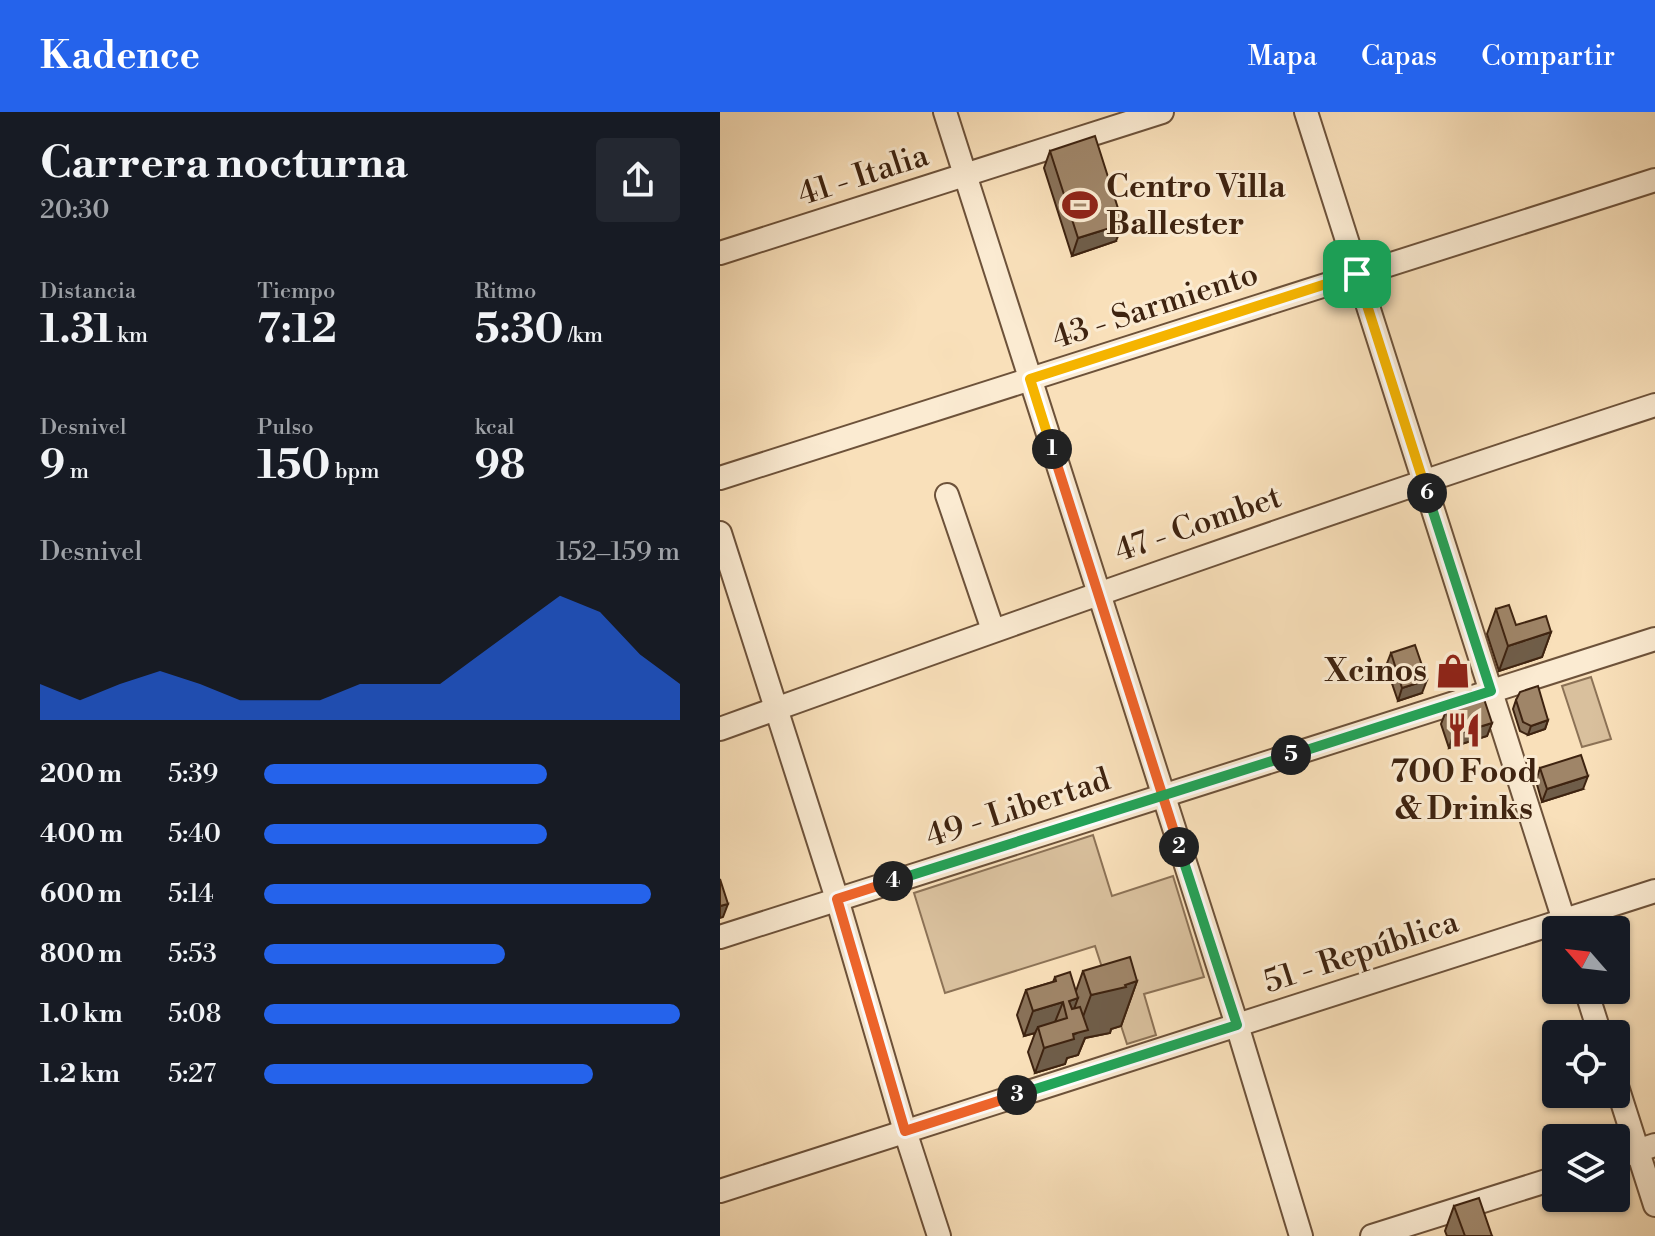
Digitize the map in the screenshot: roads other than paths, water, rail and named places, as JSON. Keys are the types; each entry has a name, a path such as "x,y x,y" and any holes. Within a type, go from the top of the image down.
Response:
{"street":[{"path":"945,112 1237,1025 1301,1236"},
{"name":"41 - Italia","path":"720,253 1162,112"},
{"path":"1306,112 1562,916"},
{"name":"43 - Sarmiento","path":"720,478 1655,180"},
{"name":"47 - Combet","path":"720,729 1097,592 1655,405"},
{"path":"947,495 993,630"},
{"path":"720,533 837,899 939,1236"},
{"name":"49 - Libertad","path":"720,937 1655,639"},
{"name":"51 - República","path":"1589,916 1655,891"},
{"name":"51 - República","path":"720,1191 1237,1025 1542,932"},
{"path":"1623,1108 1655,1205"},
{"path":"1372,1236 1472,1214 1542,1184"}],"place":[{"name":"Centro Villa Ballester","path":"1080,205"},
{"name":"Xcinos","path":"1453,671"},
{"name":"700 Food & Drinks","path":"1464,730"}]}
